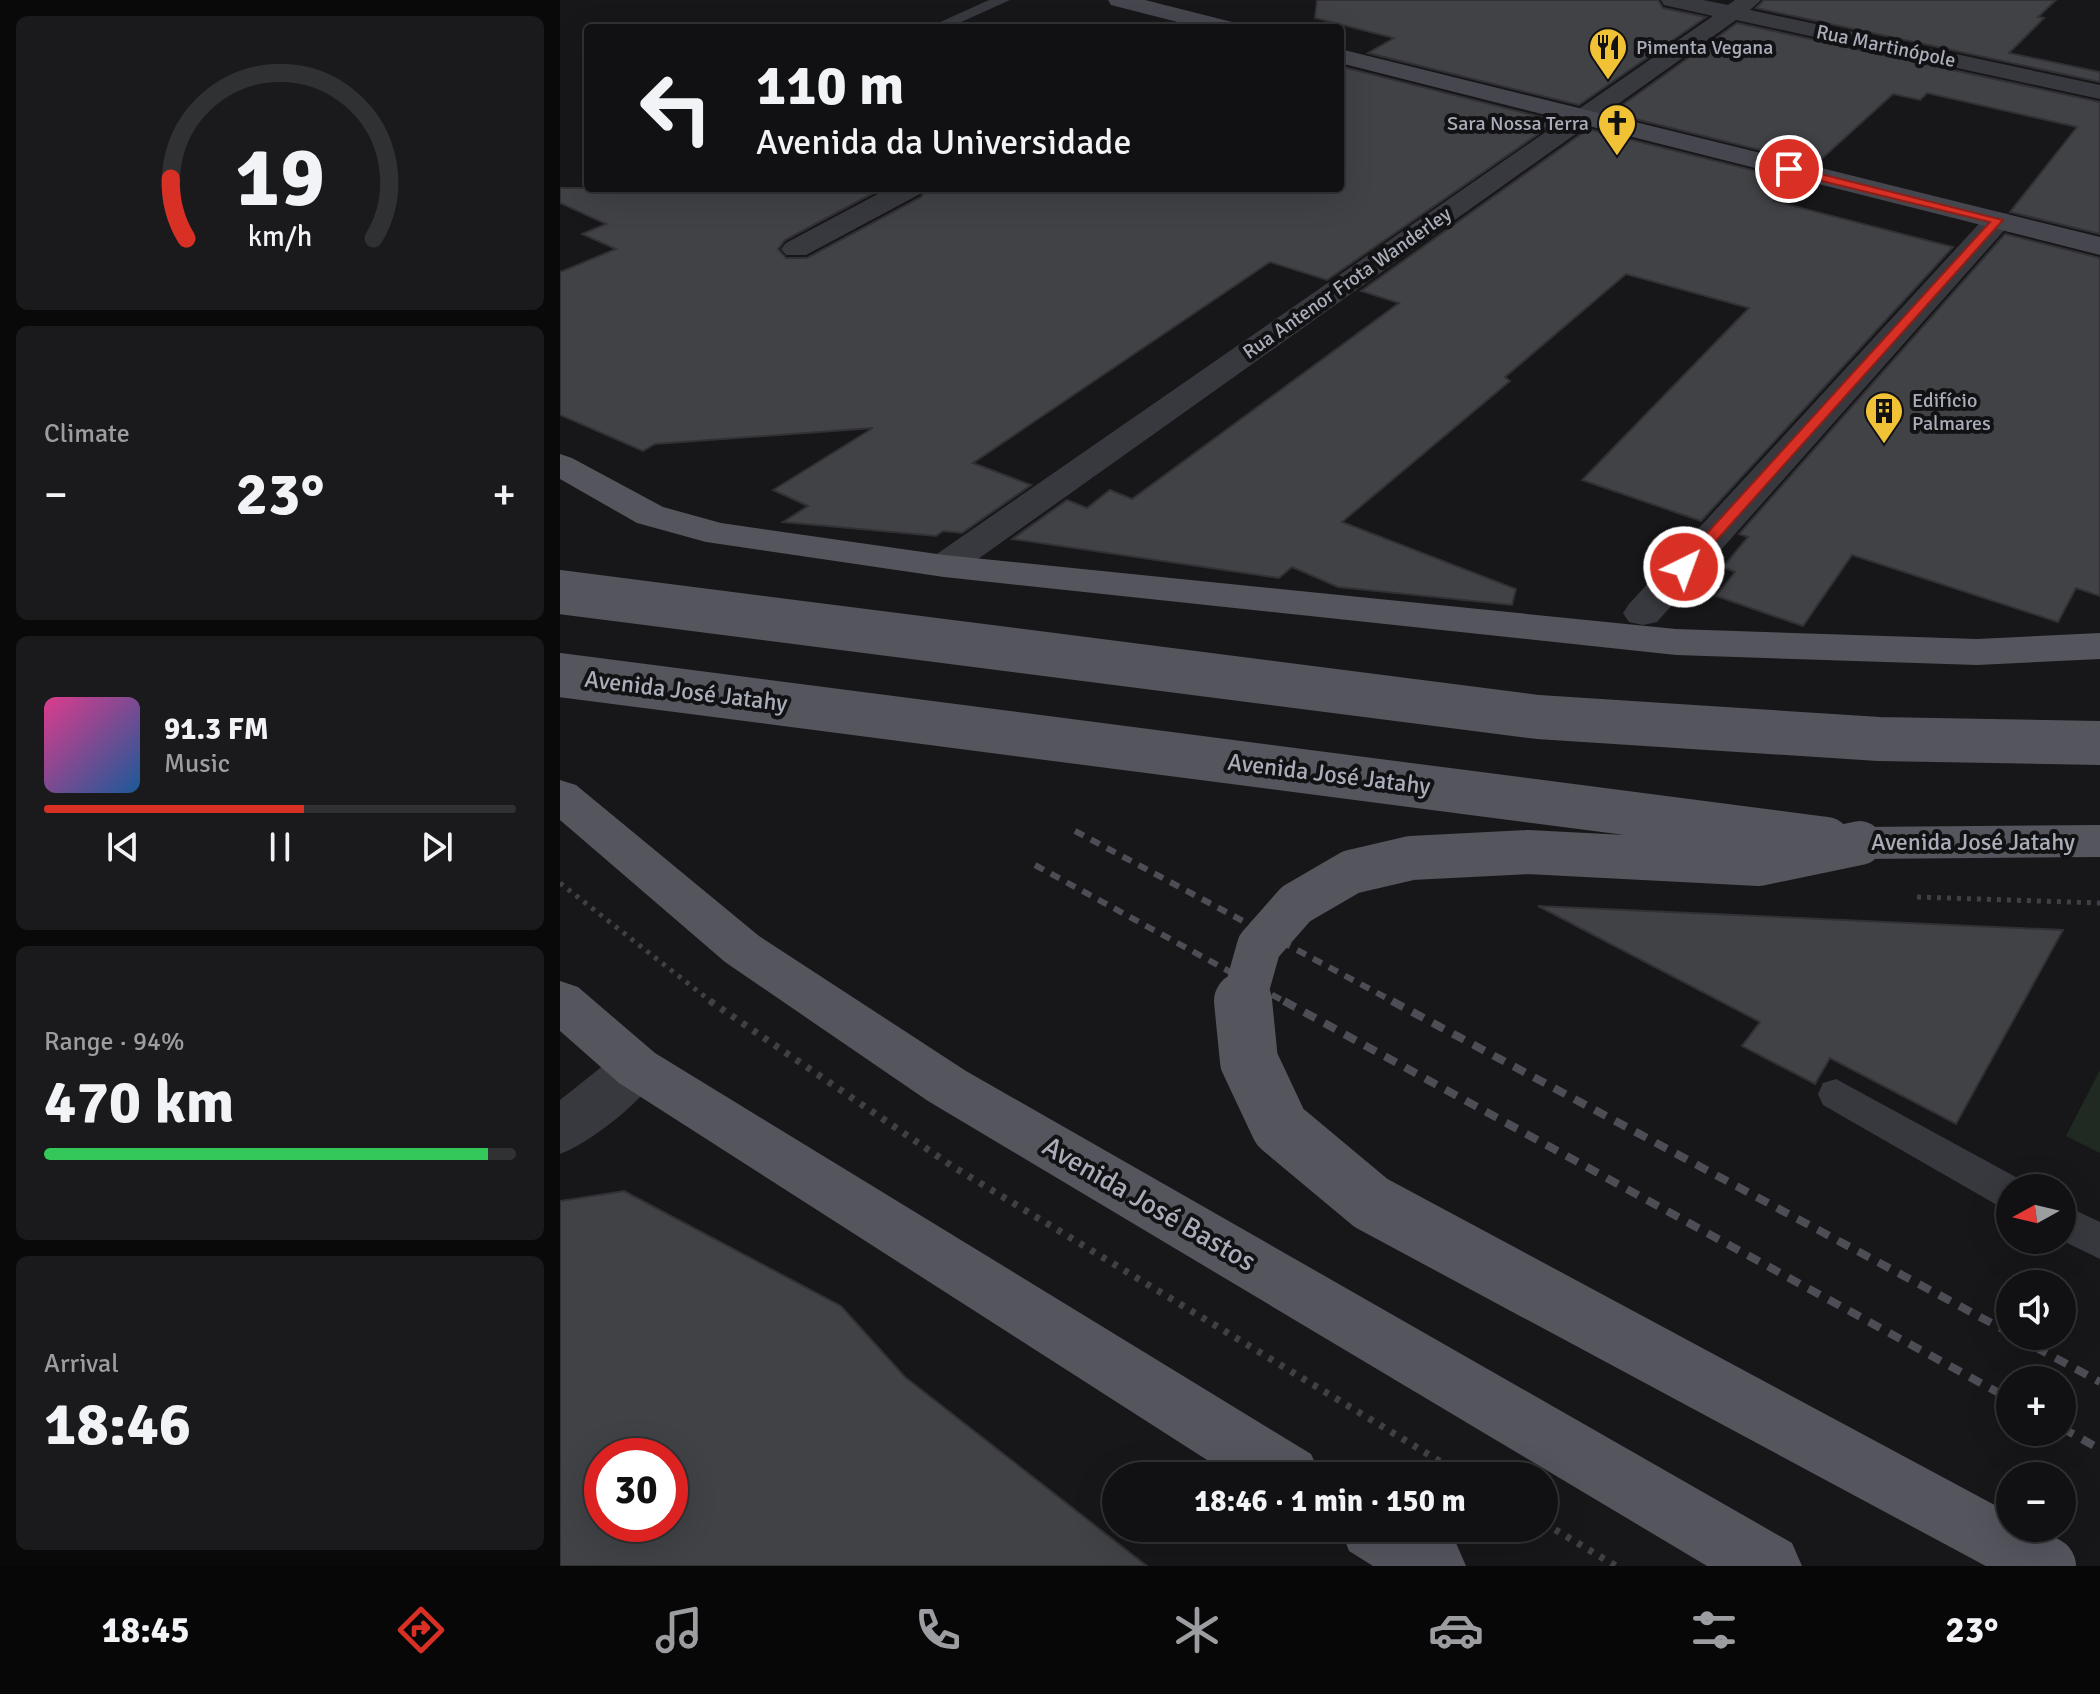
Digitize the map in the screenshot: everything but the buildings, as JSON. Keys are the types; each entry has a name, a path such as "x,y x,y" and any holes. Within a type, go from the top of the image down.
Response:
{"main road":[{"path":"1119,0 1207,24"},
{"path":"1344,57 2100,246"},
{"path":"560,465 650,515 719,534 944,566 1676,642 1977,652 2100,646"},
{"path":"560,592 1538,717 1879,739 2100,743"},
{"name":"Avenida José Jatahy","path":"560,675 1860,843 2100,841"},
{"name":"Avenida José Bastos","path":"560,796 742,949 947,1086 1769,1566"},
{"path":"1860,843 1759,864 1528,852 1411,858 1351,872 1296,904 1259,946 1243,1002 1249,1061 1280,1127 1371,1203 2047,1566"},
{"path":"560,1001 637,1068 1267,1462"},
{"path":"1394,1542 1431,1566"}],"street":[{"name":"Rua Martinópole","path":"1672,0 1740,6 2100,92"},
{"name":"Rua Antenor Frota Wanderley","path":"944,566 1740,6"},
{"path":"796,249 903,192"},
{"path":"1643,613 1998,220"},
{"path":"560,1131 637,1068"}],"lane":[{"path":"945,24 1002,0"},
{"path":"1836,1094 1996,1185"},
{"path":"2076,1229 2100,1242"}],"path":[{"path":"1901,897 2100,903"},
{"path":"1558,1531 1616,1566"}],"shaded area":[{"path":"2100,1070 2100,1153 2066,1136"}],"railway":[{"path":"1075,831 1396,1003"},
{"path":"1035,865 1287,1003"},
{"path":"1284,1001 1996,1391"},
{"path":"1392,1001 1996,1325"},
{"path":"2041,1350 2100,1382"},
{"path":"2076,1436 2100,1449"}],"place":[{"name":"Pimenta Vegana","path":"1608,81"},
{"name":"Sara Nossa Terra","path":"1617,157"},
{"name":"Edifício Palmares","path":"1884,445"}],"route":[{"path":"1684,567 1998,220 1789,169"}]}
